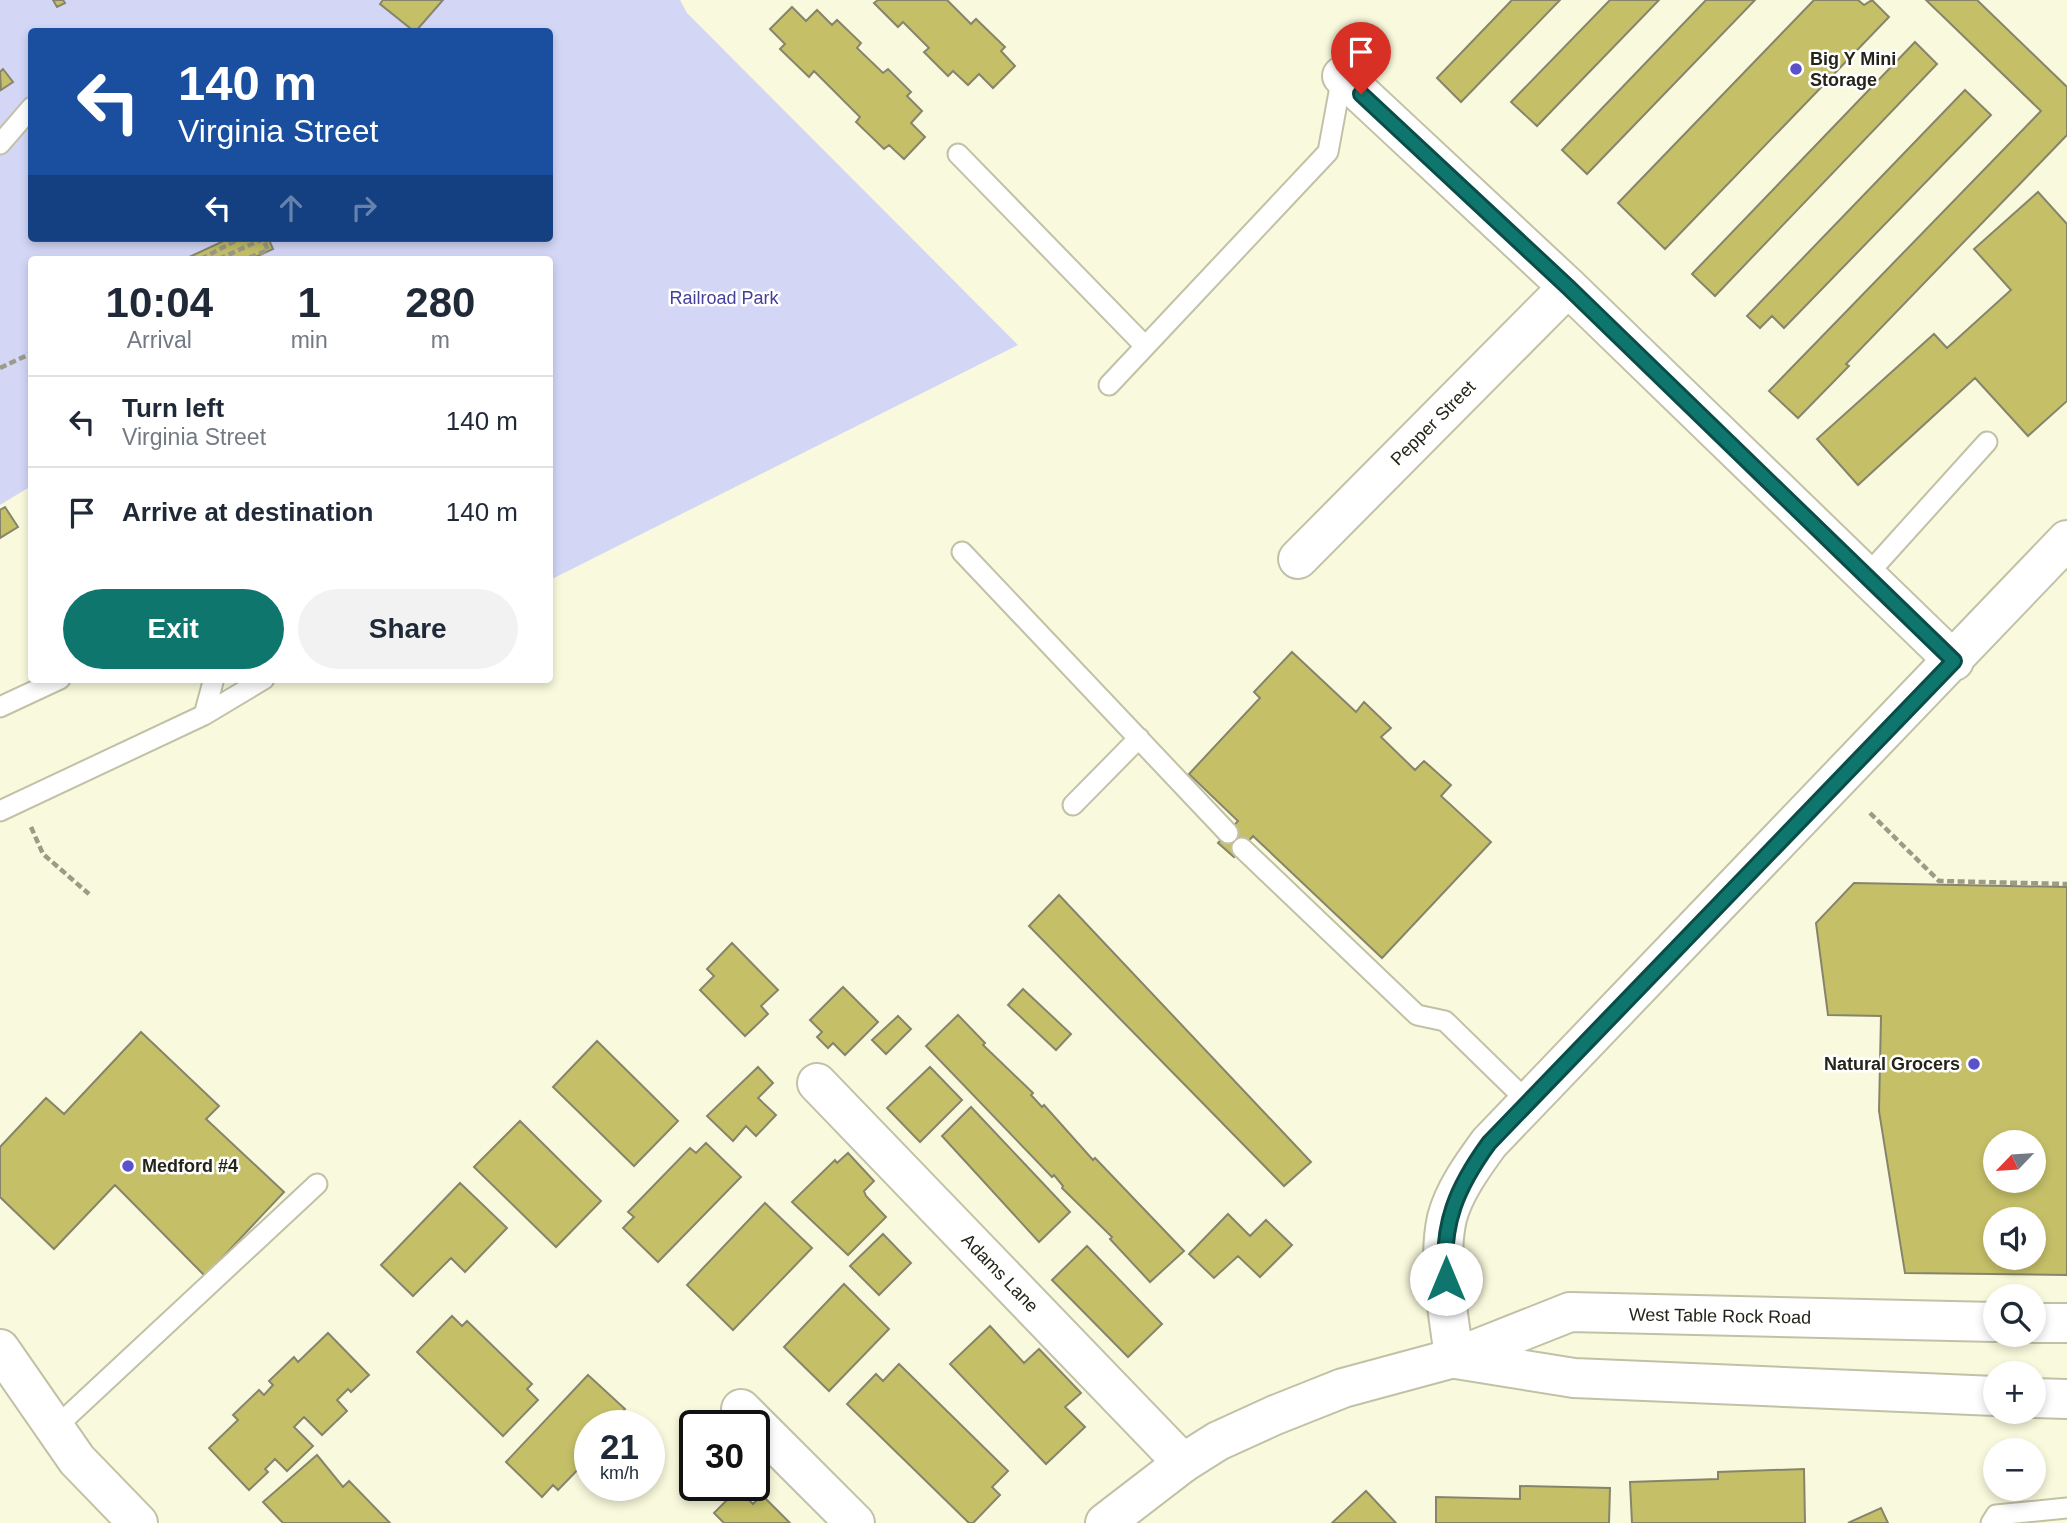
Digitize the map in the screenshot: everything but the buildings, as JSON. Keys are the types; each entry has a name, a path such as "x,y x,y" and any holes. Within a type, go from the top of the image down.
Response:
{"street":[{"path":"1342,76 1568,287 1954,661"},
{"name":"Pepper Street","path":"1298,559 1568,287"},
{"path":"1454,1359 1445,1268 1447,1218 1469,1171 1527,1101 1954,661 2067,540"},
{"name":"Adams Lane","path":"817,1083 1183,1463"},
{"name":"West Table Rock Road","path":"1105,1523 1183,1463 1218,1441 1314,1398 1454,1359 1570,1312 1983,1322"},
{"path":"2046,1323 2067,1324"},
{"path":"0,1349 77,1460 138,1523"},
{"name":"West Table Rock Road","path":"1454,1359 1574,1378 1983,1395"},
{"path":"2046,1398 2067,1399"},
{"path":"741,1409 855,1523"}],"lane":[{"path":"1109,385 1328,152 1342,76"},
{"path":"0,144 28,112"},
{"path":"958,154 1145,346"},
{"path":"1867,576 1987,442"},
{"path":"962,552 1228,833"},
{"path":"0,707 51,683"},
{"path":"204,715 213,683"},
{"path":"0,811 204,715 257,683"},
{"path":"1073,805 1139,738"},
{"path":"1242,848 1417,1014 1445,1021 1527,1101"},
{"path":"55,1428 317,1184"},
{"path":"1990,1523 1996,1514 2067,1508"}],"path":[{"path":"207,256 233,242"},
{"path":"226,256 256,242"},
{"path":"253,256 268,250 264,242"},
{"path":"0,368 28,355"},
{"path":"20,801 43,854 89,894"},
{"path":"1870,813 1940,881 2067,884"}],"green space":[{"name":"Railroad Park","path":"0,0 680,0 687,13 1018,345 553,578 553,256 28,256 28,488 0,505"}],"place":[{"name":"Big Y Mini Storage","path":"1796,69"},
{"name":"Natural Grocers","path":"1974,1064"},
{"name":"Medford #4","path":"128,1166"}],"route":[{"path":"1361,94 1568,287 1954,661 1489,1143 1469,1171 1447,1218 1446,1279"}]}
